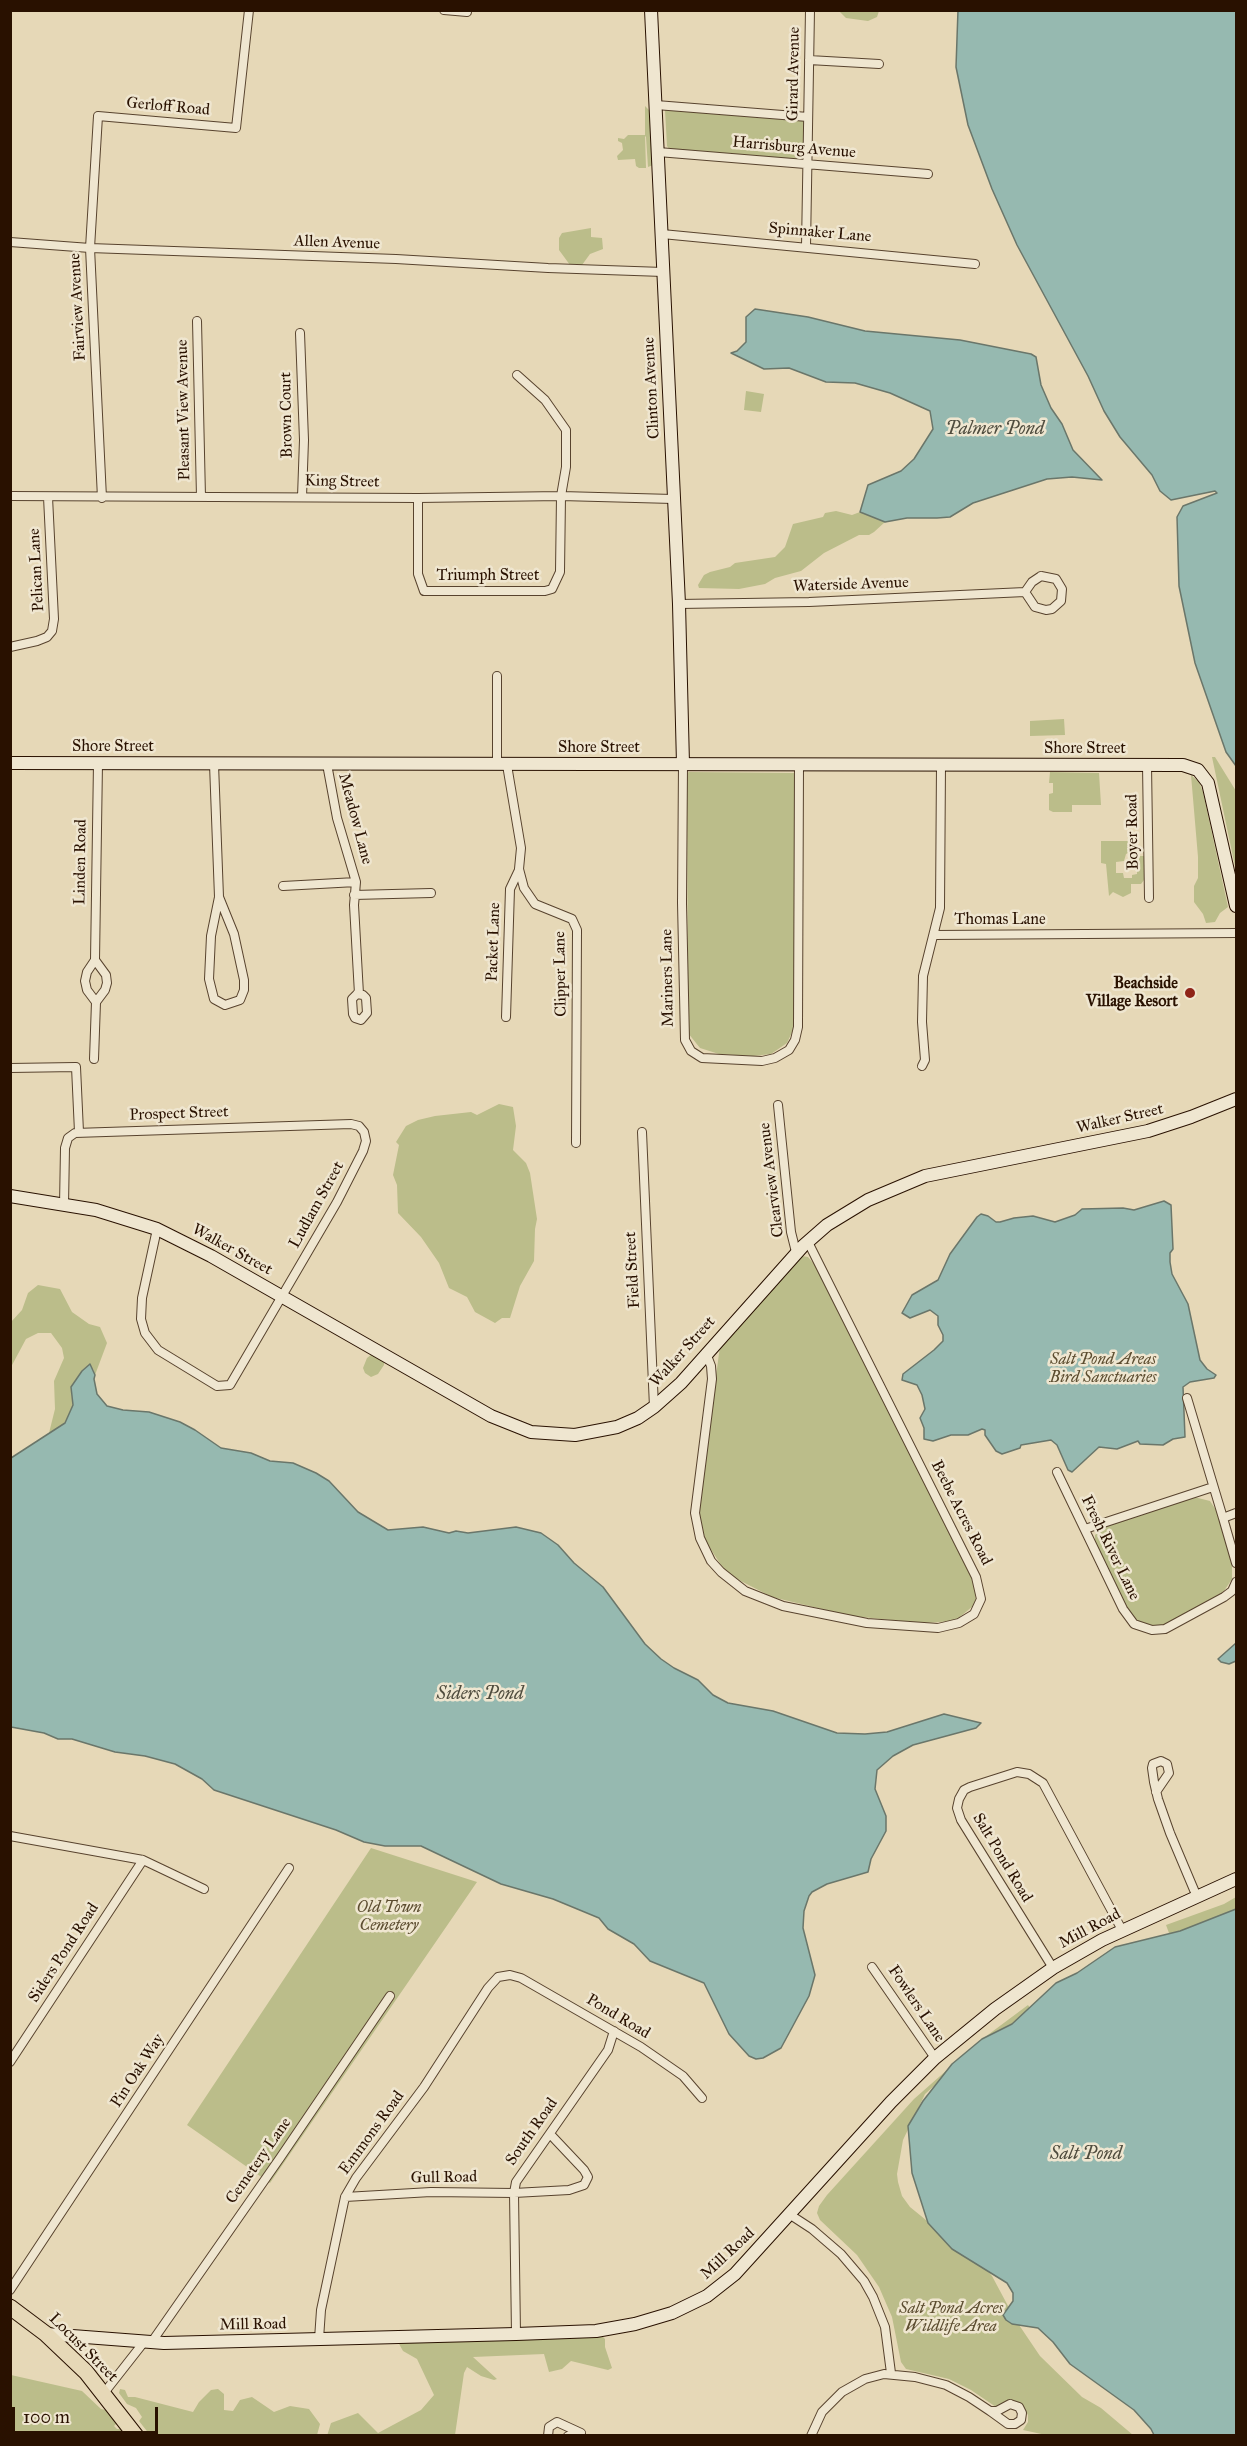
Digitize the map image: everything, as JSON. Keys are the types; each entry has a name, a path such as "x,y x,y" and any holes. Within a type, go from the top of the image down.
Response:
{"highway":[{"name":"Locust Street","path":"10,2307 46,2334 104,2393 136,2436"}],"street":[{"name":"Gerloff Road","path":"98,116 236,128 249,10"},
{"path":"444,10 467,12"},
{"name":"Clinton Avenue","path":"651,10 679,604 682,764"},
{"name":"Girard Avenue","path":"806,246 810,10"},
{"path":"809,60 879,64"},
{"path":"656,105 808,117"},
{"name":"Fairview Avenue","path":"98,116 90,248 102,498"},
{"name":"Harrisburg Avenue","path":"658,152 928,174"},
{"name":"Spinnaker Lane","path":"662,234 975,264"},
{"name":"Allen Avenue","path":"10,242 90,248 663,272"},
{"name":"Pleasant View Avenue","path":"197,321 201,497"},
{"name":"Brown Court","path":"300,333 302,497"},
{"path":"517,375 545,400 566,430 566,467 561,496"},
{"name":"King Street","path":"10,496 417,498 561,496 673,499"},
{"name":"Triumph Street","path":"417,498 418,574 424,591 544,591 552,589 560,572 561,496"},
{"name":"Pelican Lane","path":"10,647 37,642 47,637 52,631 54,620 48,497"},
{"path":"1046,576 1056,579 1060,584 1062,595 1057,605 1046,610 1035,607 1025,592 1036,578 1046,576"},
{"name":"Waterside Avenue","path":"679,604 808,602 1025,592"},
{"name":"Clipper Lane","path":"496,676 502,765 521,848 519,868 524,888 535,904 572,919 578,930 576,1143"},
{"name":"Shore Street","path":"10,763 1187,766 1200,772 1209,787 1236,906"},
{"name":"Linden Road","path":"96,1002 87,990 85,981 87,972 95,960 98,763"},
{"path":"214,764 219,897 211,936 208,979 214,999 225,1005 240,1000 244,990 244,980 234,934 219,897"},
{"name":"Meadow Lane","path":"327,764 337,818 356,882 354,895 359,994"},
{"name":"Mariners Lane","path":"682,764 685,1040 691,1051 702,1058 762,1061 775,1058 789,1050 795,1040 798,1027 799,765"},
{"name":"Thomas Lane","path":"941,765 940,899 934,935 1236,933"},
{"name":"Boyer Road","path":"1147,765 1149,898"},
{"name":"Packet Lane","path":"506,1017 510,889 519,868"},
{"name":"Meadow Lane","path":"283,886 356,882"},
{"path":"354,895 431,893"},
{"path":"922,1066 925,1060 922,1022 923,976 934,935"},
{"name":"Linden Road","path":"94,1059 96,1002 107,983 106,975 95,960"},
{"path":"10,1068 76,1067 79,1132 70,1136 65,1144 64,1204"},
{"name":"Walker Street","path":"10,1196 115,1214 157,1229 194,1246 469,1404 525,1430 555,1435 593,1433 633,1420 654,1407 681,1383 796,1252 830,1223 868,1200 925,1176 1148,1131 1191,1118 1236,1099"},
{"name":"Clearview Avenue","path":"778,1105 791,1232 796,1252"},
{"name":"Prospect Street","path":"79,1132 295,1124 359,1126"},
{"name":"Ludlam Street","path":"157,1229 150,1251 140,1311 145,1333 158,1350 217,1386 225,1387 234,1380 338,1202 363,1151 365,1137 359,1126"},
{"name":"Field Street","path":"642,1132 654,1407"},
{"name":"Beebe Acres Road","path":"706,1353 711,1366 712,1379 695,1513 700,1538 711,1561 721,1572 745,1591 783,1606 867,1623 938,1628 959,1623 974,1614 981,1599 980,1585 976,1576 808,1242"},
{"path":"1187,1398 1236,1563"},
{"name":"Fresh River Lane","path":"1057,1472 1126,1616 1139,1627 1158,1630 1171,1626 1232,1591 1236,1582"},
{"path":"1085,1529 1214,1487"},
{"path":"1223,1518 1236,1513"},
{"name":"Salt Pond Road","path":"1053,1968 961,1820 957,1808 964,1790 1017,1772 1029,1774 1038,1779 1043,1784 1122,1930"},
{"path":"1156,1792 1170,1833 1197,1897"},
{"path":"10,1836 143,1860 204,1889"},
{"name":"Siders Pond Road","path":"10,2062 143,1860"},
{"name":"Pin Oak Way","path":"10,2290 289,1868"},
{"name":"Mill Road","path":"46,2334 147,2343 516,2334 609,2329 657,2318 707,2296 735,2274 860,2134 935,2058 995,2009 1053,1968 1122,1930 1236,1879"},
{"name":"Fowlers Lane","path":"872,1967 935,2058"},
{"name":"Pond Road","path":"510,1975 521,1978 614,2031 683,2076 702,2098"},
{"name":"Emmons Road","path":"319,2339 321,2310 345,2197 356,2178 424,2087 488,1988 498,1977 510,1975"},
{"name":"Cemetery Lane","path":"104,2393 147,2343 280,2158 390,1996"},
{"name":"South Road","path":"516,2334 514,2193 520,2176 608,2050 614,2031"},
{"name":"Gull Road","path":"345,2197 430,2192 514,2193 569,2190 580,2187 587,2182 588,2177 550,2134"},
{"path":"789,2214 827,2241 852,2264 864,2281 885,2327 891,2373"},
{"path":"811,2436 822,2412 842,2392 865,2379 891,2373 946,2385 990,2411"},
{"path":"548,2436 549,2427 557,2422 583,2434"},
{"path":"568,2436 583,2434"}],"green space":[{"path":"839,11 879,11 877,17 868,21 846,18"},
{"path":"645,106 650,111 653,165 648,167 645,136 646,168 639,168 636,166 635,159 618,160 617,156 623,150 618,138 624,139 628,135 645,135"},
{"path":"665,110 804,120 805,156 802,160 670,150 667,146"},
{"path":"591,228 591,237 602,238 603,249 590,254 582,265 570,265 559,250 559,238 562,233"},
{"path":"746,391 764,394 761,412 744,410"},
{"path":"836,511 852,515 860,512 885,522 869,535 859,535 824,553 801,571 775,578 765,584 739,589 699,588 698,585 704,575 710,572 730,567 735,563 775,557 785,547 793,524 823,517 825,513"},
{"path":"1064,719 1065,735 1030,736 1030,721"},
{"path":"1212,757 1215,757 1236,791 1236,871"},
{"path":"1050,772 1099,773 1101,805 1072,805 1072,812 1049,810 1049,794 1053,793 1053,783 1049,783"},
{"path":"687,773 794,773 794,1019 793,1030 787,1043 771,1054 753,1056 719,1054 700,1048 688,1033"},
{"path":"1191,775 1199,782 1203,792 1228,907 1220,913 1215,922 1206,923 1203,914 1194,902 1194,886 1198,878 1198,857"},
{"path":"1101,841 1130,841 1134,844 1134,850 1126,854 1124,861 1116,862 1116,873 1123,873 1124,878 1132,878 1132,875 1137,874 1137,856 1144,856 1144,880 1141,884 1131,884 1131,893 1123,897 1113,892 1109,896 1106,864 1101,863"},
{"path":"499,1104 513,1107 516,1126 513,1150 526,1163 530,1173 537,1219 534,1261 520,1286 510,1318 502,1318 495,1323 475,1312 467,1297 449,1288 439,1263 421,1237 398,1213 397,1185 393,1175 399,1145 396,1142 406,1126 435,1116 471,1112 477,1115"},
{"path":"802,1256 808,1257 815,1265 973,1581 976,1599 973,1606 955,1621 922,1623 851,1616 772,1597 735,1578 723,1568 706,1542 699,1518 700,1497 720,1346"},
{"path":"38,1285 60,1289 72,1312 89,1324 100,1327 107,1343 95,1375 93,1369 73,1384 71,1391 73,1405 68,1419 59,1429 49,1433 55,1409 54,1381 64,1358 62,1348 51,1333 38,1333 26,1339 11,1367 11,1322 22,1310 28,1293"},
{"path":"372,1354 384,1361 384,1365 378,1374 371,1377 365,1373 363,1368 367,1358"},
{"path":"1194,1497 1210,1501 1216,1510 1232,1559 1232,1579 1224,1591 1216,1597 1168,1625 1154,1627 1137,1622 1131,1617 1095,1544 1095,1535 1107,1525"},
{"name":"Old Town Cemetery","path":"371,1848 477,1882 270,2183 187,2125"},
{"path":"1236,1897 1236,1917 1172,1941 1166,1925 1224,1904"},
{"name":"Salt Pond Acres Wildlife Area","path":"1028,2005 1037,2018 953,2069 925,2094 903,2140 897,2174 898,2182 902,2196 910,2207 992,2276 1015,2319 1040,2356 1082,2397 1101,2408 1133,2435 1046,2435 1023,2430 1028,2422 1028,2415 1020,2403 1014,2401 996,2407 971,2390 949,2379 906,2369 901,2362 892,2317 879,2287 857,2255 820,2220 817,2213 827,2195 914,2099 981,2040"},
{"path":"601,2335 605,2339 605,2347 612,2368 608,2370 571,2361 562,2369 549,2372 544,2354 473,2357 497,2379 481,2376 467,2367 464,2373 455,2435 327,2436 331,2423 358,2413 378,2433 421,2410 434,2395 417,2359 403,2351 398,2342"},
{"path":"11,2375 82,2391 101,2409 106,2410 117,2423 114,2426 121,2429 125,2435 11,2436"},
{"path":"120,2389 125,2390 128,2397 193,2412 211,2390 218,2389 224,2394 224,2410 233,2411 240,2400 252,2397 274,2412 290,2406 309,2409 320,2424 317,2435 150,2435 139,2421 142,2417 136,2408 127,2404 119,2393"}],"water":[{"path":"958,10 1236,11 1236,766 1226,752 1195,663 1179,586 1177,517 1183,506 1217,493 1215,491 1171,500 1160,491 1152,475 1120,437 1104,411 1088,376 1017,245 992,189 968,125 956,67"},
{"name":"Palmer Pond","path":"755,309 808,317 865,331 960,340 1031,354 1036,357 1041,385 1073,450 1102,480 1072,477 1047,479 973,503 950,517 907,518 885,522 860,512 868,485 901,471 914,459 933,429 930,411 890,393 855,383 826,382 789,368 764,369 731,353 737,351 746,342 746,317"},
{"name":"Salt Pond Areas Bird Sanctuaries","path":"1164,1201 1171,1205 1173,1249 1170,1253 1170,1262 1172,1274 1188,1304 1200,1360 1216,1375 1214,1378 1190,1382 1183,1387 1185,1437 1173,1439 1163,1445 1140,1444 1138,1441 1117,1449 1099,1447 1072,1472 1068,1470 1057,1445 1051,1440 1021,1445 1020,1448 1002,1454 996,1451 985,1435 985,1430 982,1429 968,1435 951,1435 933,1441 924,1439 924,1428 920,1418 925,1409 922,1395 917,1385 902,1380 903,1374 934,1350 943,1341 943,1335 938,1325 938,1316 930,1310 910,1318 902,1313 912,1295 938,1280 950,1254 977,1217 981,1214 1000,1222 1033,1216 1055,1222 1075,1215 1082,1209 1134,1210"},
{"name":"Siders Pond","path":"90,1364 95,1375 97,1394 107,1406 149,1412 180,1422 221,1448 251,1453 270,1461 293,1463 316,1473 329,1481 358,1512 388,1530 423,1527 449,1533 456,1531 468,1533 516,1527 541,1533 558,1545 574,1563 603,1587 645,1644 661,1659 698,1680 713,1695 728,1703 773,1711 837,1733 887,1732 944,1714 981,1723 976,1728 913,1745 893,1756 877,1770 875,1789 886,1816 886,1831 871,1859 868,1872 827,1884 809,1896 804,1911 803,1928 815,1975 809,1996 781,2048 763,2058 756,2059 749,2056 729,2034 704,1983 650,1961 634,1944 608,1929 599,1918 553,1899 501,1884 421,1846 385,1846 364,1842 336,1830 214,1790 202,1779 175,1764 11,1727 11,1458 65,1423 73,1405 71,1387"},
{"path":"1236,1643 1236,1661 1229,1664 1221,1662 1218,1659"},
{"name":"Salt Pond","path":"1236,1909 1236,2435 1154,2435 1134,2410 1070,2364 1053,2342 1038,2328 1012,2324 1006,2320 1003,2315 1013,2301 1013,2293 1007,2283 952,2249 928,2223 912,2173 908,2126 923,2101 952,2064 982,2039 1012,2024 1056,1983 1077,1973 1115,1947 1180,1931"}],"place":[{"name":"Beachside Village Resort","path":"1190,993"}]}
